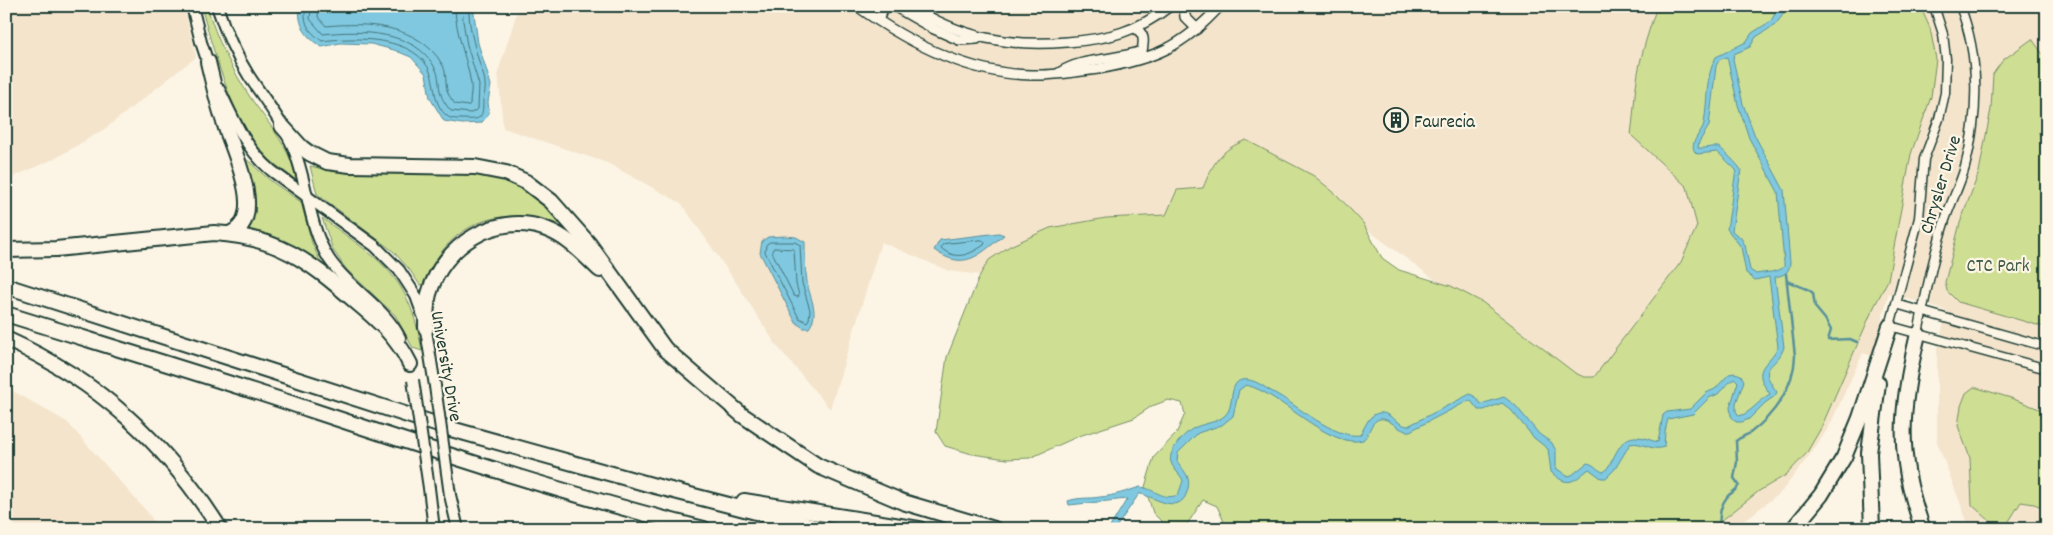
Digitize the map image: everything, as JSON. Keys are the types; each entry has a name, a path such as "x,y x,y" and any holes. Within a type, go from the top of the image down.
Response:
{"highway":[{"path":"208,62 225,126 240,164 245,189 246,206 244,221 238,230 229,234"},
{"path":"282,126 309,153 327,162 350,165 475,166 496,170 516,177 535,188 559,209 589,244 665,349 742,415 818,466 903,502 994,529"},
{"path":"426,328 426,309 429,293 443,264 457,248 474,235 504,225 534,226 564,237 621,290"},
{"path":"6,250 56,249 191,235 229,234 273,244 293,253 312,265 386,328 400,345 410,364"},
{"path":"6,286 451,429 655,486 822,529"},
{"path":"6,314 283,401 437,452 641,514 704,529"},
{"path":"1793,529 1821,495 1844,457 1860,418 1890,326"},
{"path":"1872,529 1869,452 1877,386 1890,326"},
{"path":"1918,334 1907,383 1903,439 1908,480 1924,529"},
{"path":"6,340 46,359 84,382 137,424 179,470 220,529"},
{"path":"655,486 919,529"}],"main road":[{"name":"University Drive","path":"192,6 208,62 234,122 250,149 272,171 392,261 416,296 426,328 450,495 458,529"},
{"name":"University Drive","path":"217,6 226,31 243,66 282,126 299,164 320,240 329,259 343,277 392,324 403,344 413,380 434,529"}],"street":[{"path":"857,6 906,38 931,50 979,68 1029,75 1056,74 1143,60 1175,46 1197,29 1220,6"},
{"path":"878,20 884,9 889,6"},
{"path":"894,6 934,29 959,40 982,38"},
{"path":"911,6 944,25 982,38 1004,42 1045,44 1106,38 1135,28 1170,6"},
{"path":"1184,6 1185,17 1197,29"},
{"name":"Chrysler Drive","path":"1890,326 1919,218 1924,159 1945,93 1944,42 1934,6"},
{"name":"Chrysler Drive","path":"1918,334 1945,220 1965,167 1974,118 1976,69 1967,25 1960,6"},
{"path":"1056,74 1070,66 1128,56 1142,51 1144,40 1141,32 1135,28"},
{"path":"1896,304 2047,347"},
{"path":"1890,326 2047,368"}],"shaded area":[{"path":"6,6 184,6 196,57 106,128 56,158 6,180"},
{"path":"519,6 2047,6 2047,529 1970,529 1937,442 1937,349 1947,311 1889,293 1872,356 1863,353 1830,425 1782,491 1734,529 1625,529 1588,393 1246,140 1210,170 1203,188 1177,190 1167,215 1106,218 989,260 980,275 949,271 881,242 830,409 776,345 735,281 681,203 607,163 503,128 498,72"},
{"path":"6,387 67,422 148,513 159,529 6,529"}],"green space":[{"path":"201,6 207,6 215,30 231,65 290,157 296,180 258,148 240,118 224,80"},
{"path":"1657,6 1920,6 1930,28 1936,59 1931,97 1911,154 1888,280 1872,311 1821,428 1806,454 1786,475 1759,491 1711,529 1245,529 1225,524 1217,506 1203,500 1186,526 1166,526 1153,513 1145,487 1154,457 1176,434 1185,414 1182,403 1168,400 1152,406 1134,418 1079,436 1030,458 1007,459 972,454 945,446 936,432 947,357 980,275 989,260 1010,246 1050,228 1106,218 1166,215 1177,190 1203,188 1218,158 1230,148 1246,140 1314,176 1337,195 1363,223 1382,258 1399,270 1451,286 1482,302 1575,373 1584,377 1594,377 1681,262 1697,226 1687,187 1631,135 1640,64"},
{"name":"CTC Park","path":"2032,39 2047,60 2047,104 2039,133 2047,148 2047,328 1958,302 1947,291 1945,282 1960,223 1979,172 1991,109 1993,74 2003,60"},
{"path":"245,158 271,181 301,202 312,243 320,261 276,239 249,231 252,215 251,187"},
{"path":"310,166 337,172 464,173 494,177 513,184 531,194 561,221 558,224 536,218 515,216 495,218 477,224 461,233 446,246 433,263 423,284 420,285 393,251 317,194"},
{"path":"322,218 376,259 400,286 409,304 422,351 413,348 395,315 346,269 333,250"},
{"path":"1974,387 2011,398 2047,412 2047,509 2021,502 2004,529 1990,521 1972,505 1970,458 1958,426 1961,406 1966,393"}],"water":[{"path":"300,6 473,6 478,43 491,85 487,117 481,123 462,124 444,121 430,98 426,74 411,57 371,44 340,43 322,47 307,35 301,25"},
{"path":"1779,6 1786,6 1782,16 1775,25 1756,37 1750,47 1734,54 1733,59 1743,104 1755,136 1784,190 1790,263 1786,273 1775,277 1784,347 1777,360 1770,367 1768,376 1777,392 1749,419 1736,422 1731,416 1730,407 1738,382 1735,379 1729,382 1718,394 1709,398 1693,414 1668,419 1664,447 1655,448 1634,443 1630,444 1615,469 1606,478 1601,478 1589,469 1574,480 1566,482 1551,472 1548,449 1534,438 1511,410 1502,403 1484,410 1478,410 1471,401 1466,402 1410,431 1401,429 1385,419 1377,420 1363,440 1350,441 1335,437 1320,429 1274,398 1246,385 1239,390 1233,416 1222,425 1198,433 1178,453 1177,461 1187,475 1189,483 1183,500 1171,504 1139,494 1115,529 1110,527 1127,499 1069,505 1068,501 1110,496 1140,487 1167,496 1178,495 1183,481 1171,462 1172,452 1183,437 1192,429 1217,420 1227,413 1234,386 1242,380 1249,380 1259,384 1327,426 1350,435 1360,435 1369,419 1376,414 1386,414 1403,425 1408,426 1470,394 1481,404 1504,397 1516,406 1539,434 1552,443 1556,451 1556,468 1567,476 1572,475 1587,463 1604,472 1618,449 1631,437 1641,437 1658,442 1663,415 1667,412 1690,409 1706,393 1715,389 1729,374 1741,375 1744,381 1736,403 1736,411 1739,416 1743,415 1770,394 1761,378 1762,368 1778,347 1769,277 1755,280 1746,273 1741,247 1727,229 1736,170 1717,152 1697,154 1693,146 1703,127 1708,81 1716,57 1746,42 1752,33 1771,21","holes":["1727,57 1738,105 1749,138 1778,192 1784,267 1756,274 1750,270 1745,245 1741,238 1732,231 1741,170 1720,148 1698,148 1699,142 1709,126 1716,66 1719,60"]},
{"path":"999,233 1004,235 987,249 971,258 954,260 934,250 940,240"},
{"path":"768,237 796,237 805,242 806,277 814,311 814,317 809,328 803,328 795,321 760,253 762,241"}],"waterway":[{"path":"1719,529 1720,512 1723,504 1739,485 1734,478 1737,462 1736,441 1759,426 1775,409 1791,379 1795,356 1786,274"},
{"path":"1787,281 1813,293 1815,307 1831,330 1828,340 1850,339 1857,342"}],"place":[{"name":"Faurecia","path":"1396,120"}]}
